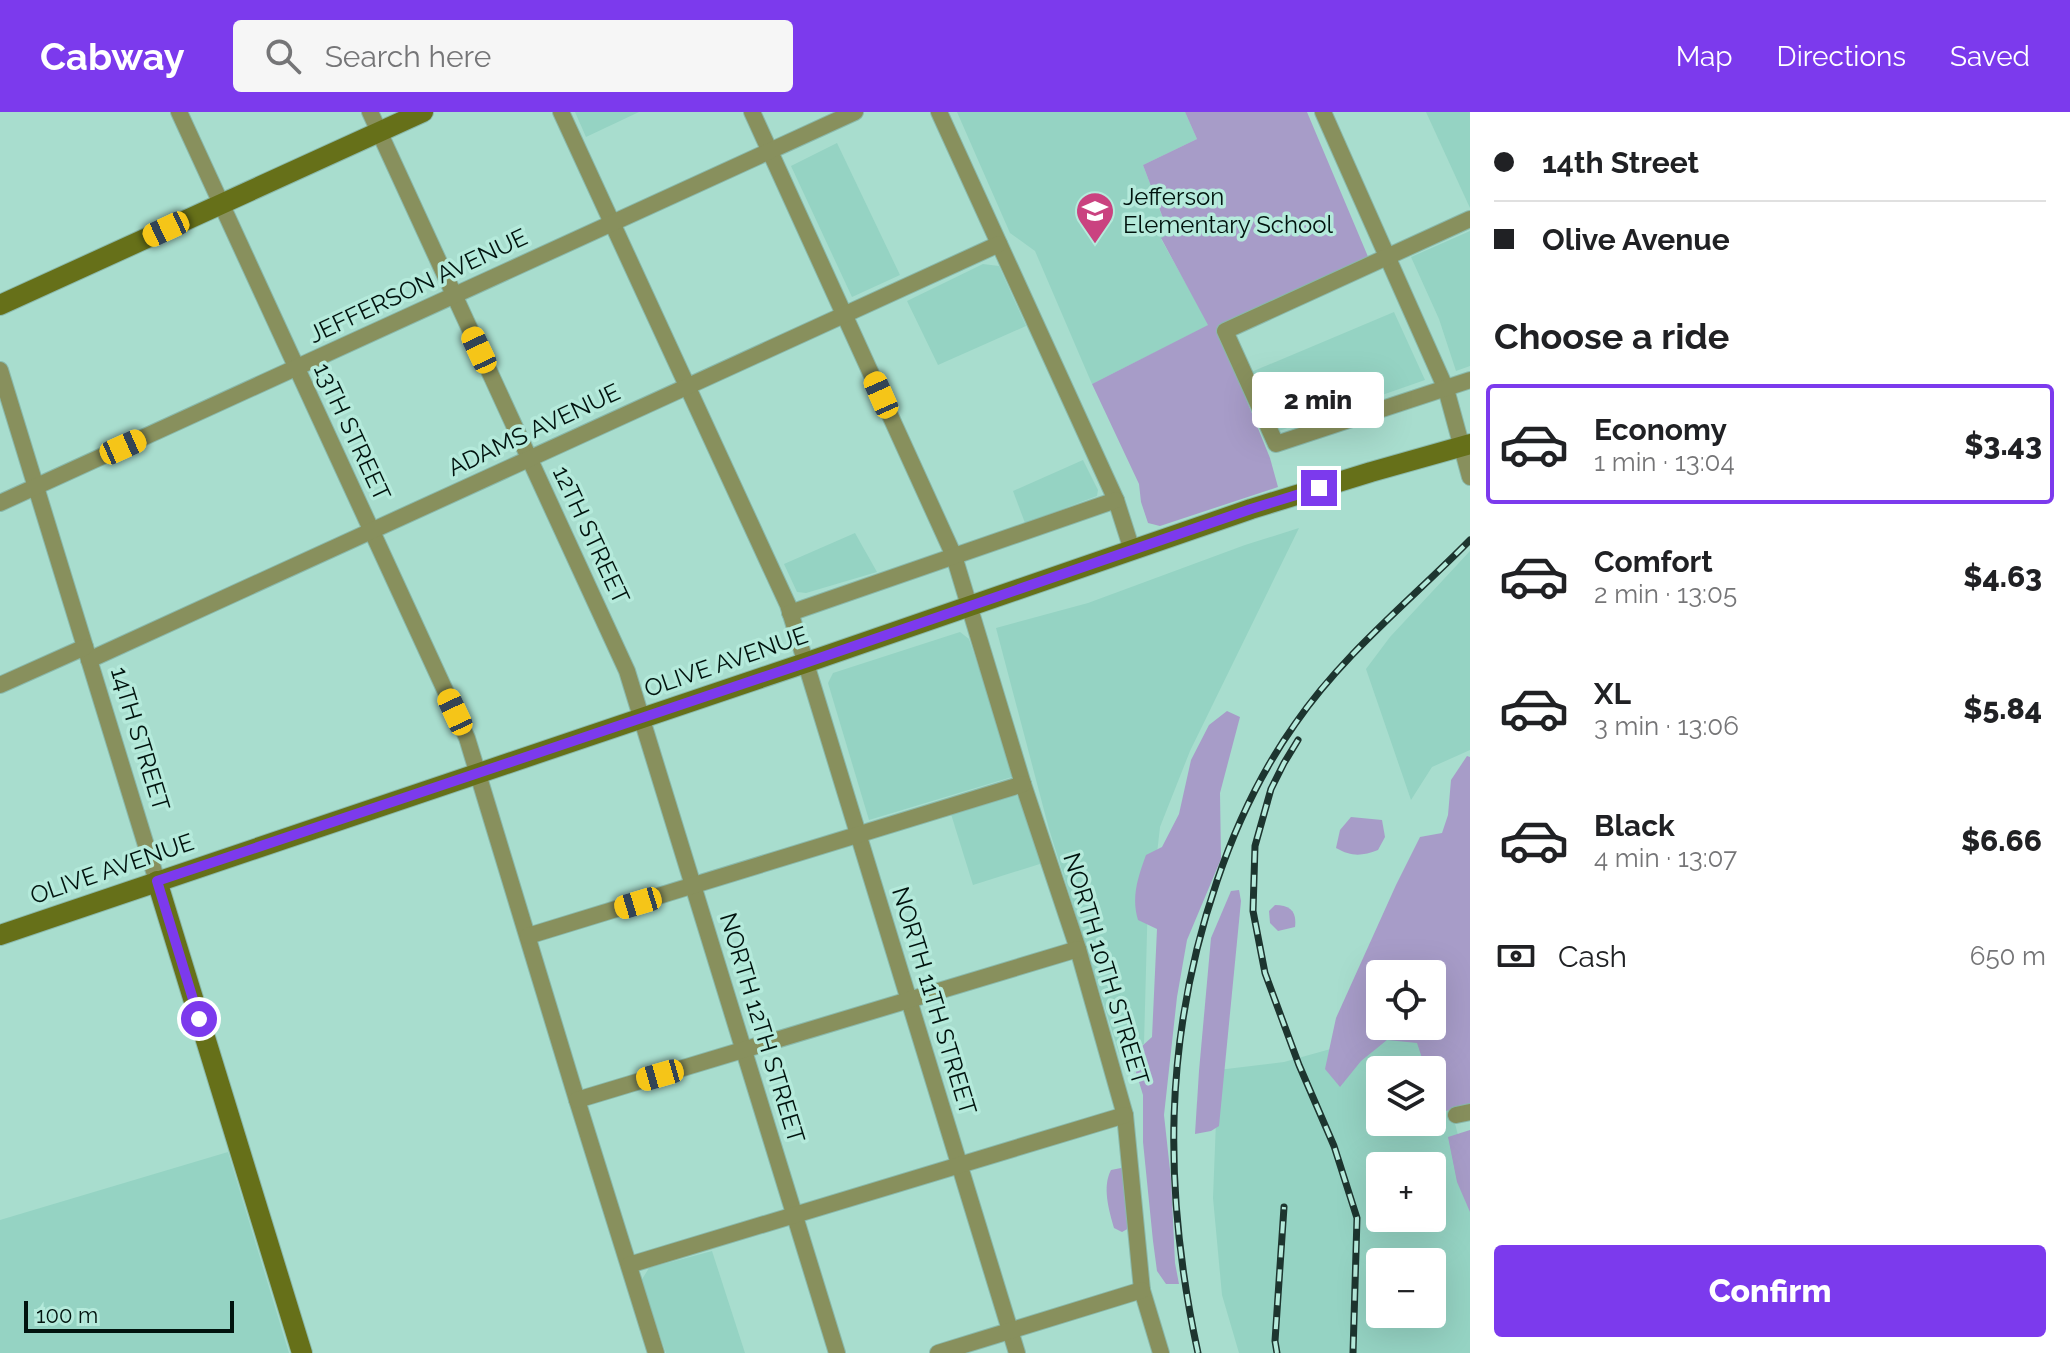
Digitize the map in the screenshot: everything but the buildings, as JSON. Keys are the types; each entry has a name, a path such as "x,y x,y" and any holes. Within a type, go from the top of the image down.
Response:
{"main road":[{"path":"0,305 423,112"},
{"name":"OLIVE AVENUE","path":"0,935 1292,496 1465,446"},
{"name":"14TH STREET","path":"157,881 302,1353"}],"street":[{"name":"13TH STREET","path":"179,112 467,738 656,1353"},
{"name":"12TH STREET","path":"370,112 627,671 642,718"},
{"name":"NORTH 11TH STREET","path":"561,112 790,613 1017,1353"},
{"name":"NORTH 10TH STREET","path":"752,112 954,556 1023,784 1078,949 1125,1115 1142,1290 1161,1353"},
{"name":"JEFFERSON AVENUE","path":"0,503 855,112"},
{"path":"939,112 1116,500 1132,550"},
{"path":"1323,112 1446,389 1465,446 1470,477"},
{"path":"1470,219 1225,331 1276,444 1470,380"},
{"name":"ADAMS AVENUE","path":"0,685 87,654 372,531 999,244"},
{"name":"14TH STREET","path":"0,370 157,881"},
{"path":"790,613 1116,500"},
{"name":"NORTH 12TH STREET","path":"642,718 837,1353"},
{"path":"528,936 1023,784"},
{"path":"577,1100 1078,949"},
{"path":"629,1265 1125,1115"},
{"path":"938,1353 1142,1290"}],"shaded area":[{"path":"575,112 639,112 586,137"},
{"name":"Jefferson Elementary School","path":"957,112 1185,112 1197,139 1143,165 1169,235 1161,239 1209,325 1092,384 1035,251 1010,233"},
{"path":"1185,112 1307,112 1369,259 1217,327 1270,458 1278,487 1160,526 1148,523 1139,484 1092,384 1208,325 1161,238 1169,234 1143,165 1197,139"},
{"path":"1426,112 1470,112 1470,208"},
{"path":"837,143 900,275 852,297 791,166"},
{"path":"1470,231 1470,366 1456,371 1439,319 1411,257"},
{"path":"983,264 999,266 1026,326 938,365 907,301"},
{"path":"1394,312 1425,380 1276,432 1249,373"},
{"path":"1083,460 1098,490 1097,496 1025,523 1013,491"},
{"path":"1299,528 1190,751 1160,827 1148,896 1144,1044 1119,1053 1049,829 996,628 1088,603"},
{"path":"855,533 877,572 806,593 797,592 784,564"},
{"path":"1470,551 1470,750 1432,767 1411,800 1366,669 1390,637"},
{"path":"960,632 969,639 1014,772 1012,777 869,820 828,683 833,673"},
{"path":"1227,711 1240,717 1220,793 1221,859 1187,940 1177,997 1164,1115 1179,1284 1166,1284 1157,1271 1143,1142 1143,1095 1131,1056 1152,1037 1157,929 1138,920 1135,895 1146,855 1162,847 1179,814 1191,760 1209,725"},
{"path":"1467,756 1470,757 1470,1104 1446,1111 1446,1056 1421,1056 1417,1043 1387,1040 1361,1061 1340,1087 1325,1069 1336,1018 1396,885 1420,837 1442,833 1448,815 1451,780"},
{"path":"1014,794 1024,801 1043,863 973,885 951,814"},
{"path":"1351,817 1382,820 1385,837 1378,850 1357,855 1336,848 1340,830"},
{"path":"1239,890 1241,901 1219,1126 1195,1134 1211,938 1231,891"},
{"path":"1275,905 1291,910 1295,927 1278,931 1270,923 1269,911"},
{"path":"1366,1039 1433,1040 1437,1056 1366,1056 1366,1136 1446,1136 1446,1090 1470,1180 1470,1353 1239,1353 1222,1295 1213,1198 1218,1070 1284,1062"},
{"path":"1470,1130 1470,1212 1457,1182 1448,1137"},
{"path":"228,1152 289,1353 0,1353 0,1220"},
{"path":"1126,1167 1131,1227 1122,1232 1114,1228 1107,1184 1111,1170"},
{"path":"712,1251 745,1353 666,1353 641,1281 649,1268"}],"railway":[{"path":"1198,1353 1179,1233 1174,1174 1174,1116 1186,999 1199,940 1217,881 1260,780 1314,698 1356,651 1470,540"},
{"path":"1298,740 1271,789 1255,846 1253,911 1265,973 1299,1065 1334,1146 1357,1218 1353,1353"},
{"path":"1277,1353 1275,1341 1284,1207"}],"place":[{"name":"Jefferson Elementary School","path":"1095,245"}],"route":[{"path":"199,1019 157,881 1319,488"}]}
